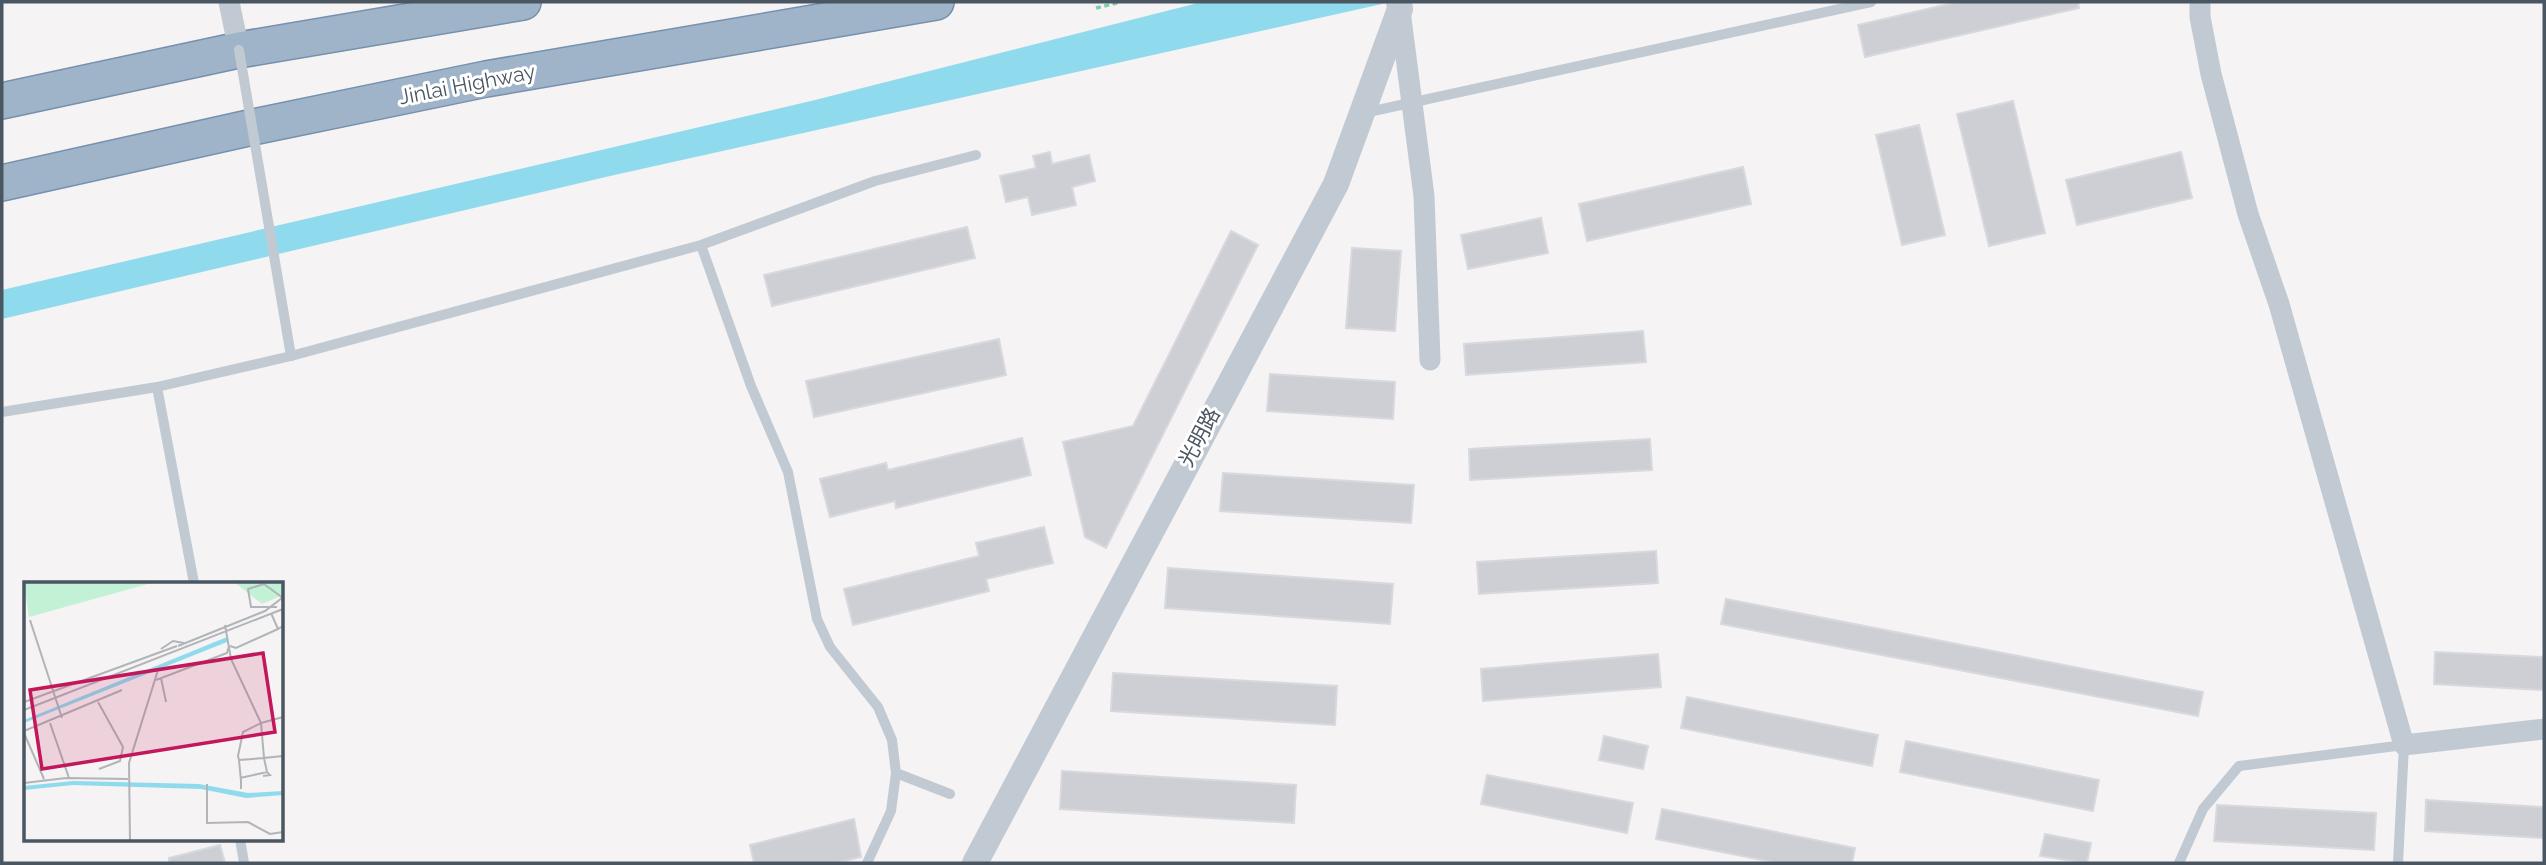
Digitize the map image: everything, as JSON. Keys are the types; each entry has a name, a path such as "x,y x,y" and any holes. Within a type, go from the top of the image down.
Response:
{"highway":[{"path":"2,101 239,50 523,2"},
{"name":"Jinlai Highway","path":"2,183 486,79 936,2"}],"street":[{"path":"229,2 239,50"},
{"path":"2200,2 2200,17 2211,74 2248,214 2279,304 2404,745 2544,729"},
{"path":"1399,5 1424,196 1430,360"},
{"name":"光明路","path":"975,863 1336,184 1399,5"}],"lane":[{"path":"1361,114 1871,2"},
{"path":"239,50 291,356"},
{"path":"2,412 158,387 291,356 701,245 875,181 976,155"},
{"path":"701,245 751,386 788,472 817,619 830,647 878,708 892,740 896,773 891,811 867,863"},
{"path":"158,387 194,582"},
{"path":"2179,863 2203,809 2239,766 2404,745 2398,863"},
{"path":"896,773 950,794"},
{"path":"240,840 244,863"}],"path":[{"path":"1096,8 1121,2"}],"water":[{"path":"1202,2 1391,2 610,176 2,319 2,290 815,100"}],"building":[{"path":"1957,2 2078,2 2079,8 1865,57 1858,25"},
{"path":"2013,101 2045,233 1989,246 1957,114"},
{"path":"1919,125 1945,235 1902,245 1876,135"},
{"path":"1050,152 1052,164 1089,155 1095,181 1072,187 1076,205 1032,215 1028,197 1006,202 1000,176 1036,168 1033,156"},
{"path":"2181,152 2192,198 2077,225 2066,180"},
{"path":"1743,167 1751,204 1587,241 1579,204"},
{"path":"1541,218 1548,253 1468,269 1461,235"},
{"path":"967,227 975,258 772,306 764,275"},
{"path":"1231,231 1258,245 1106,548 1085,537 1063,442 1133,426"},
{"path":"1352,248 1401,251 1395,331 1346,328"},
{"path":"1643,331 1646,362 1466,375 1464,344"},
{"path":"999,339 1006,375 814,417 806,381"},
{"path":"1270,374 1395,382 1393,419 1267,411"},
{"path":"1022,438 1031,475 896,508 895,501 830,517 820,479 886,463 888,470"},
{"path":"1650,439 1652,470 1470,480 1469,449"},
{"path":"1223,473 1414,485 1411,523 1220,511"},
{"path":"1044,527 1053,563 986,579 989,591 853,625 844,589 979,556 976,543"},
{"path":"1656,551 1658,583 1479,594 1477,562"},
{"path":"1168,568 1393,584 1390,624 1165,608"},
{"path":"1726,599 2203,692 2198,716 1721,624"},
{"path":"2435,652 2544,657 2544,690 2434,684"},
{"path":"1658,654 1661,687 1483,701 1481,669"},
{"path":"1113,673 1337,686 1335,725 1111,711"},
{"path":"1687,697 1878,735 1872,766 1681,728"},
{"path":"1604,736 1648,746 1643,769 1599,760"},
{"path":"1906,741 2099,780 2093,811 1900,772"},
{"path":"1062,771 1296,785 1294,823 1060,809"},
{"path":"1487,775 1633,803 1627,833 1481,804"},
{"path":"2426,800 2544,807 2544,838 2425,831"},
{"path":"2217,805 2376,813 2374,850 2214,841"},
{"path":"1662,809 1855,848 1852,863 1777,863 1656,839"},
{"path":"854,819 861,857 836,863 754,863 750,845"},
{"path":"2045,834 2091,843 2087,863 2040,856"},
{"path":"220,845 225,863 169,863 169,858"}]}
